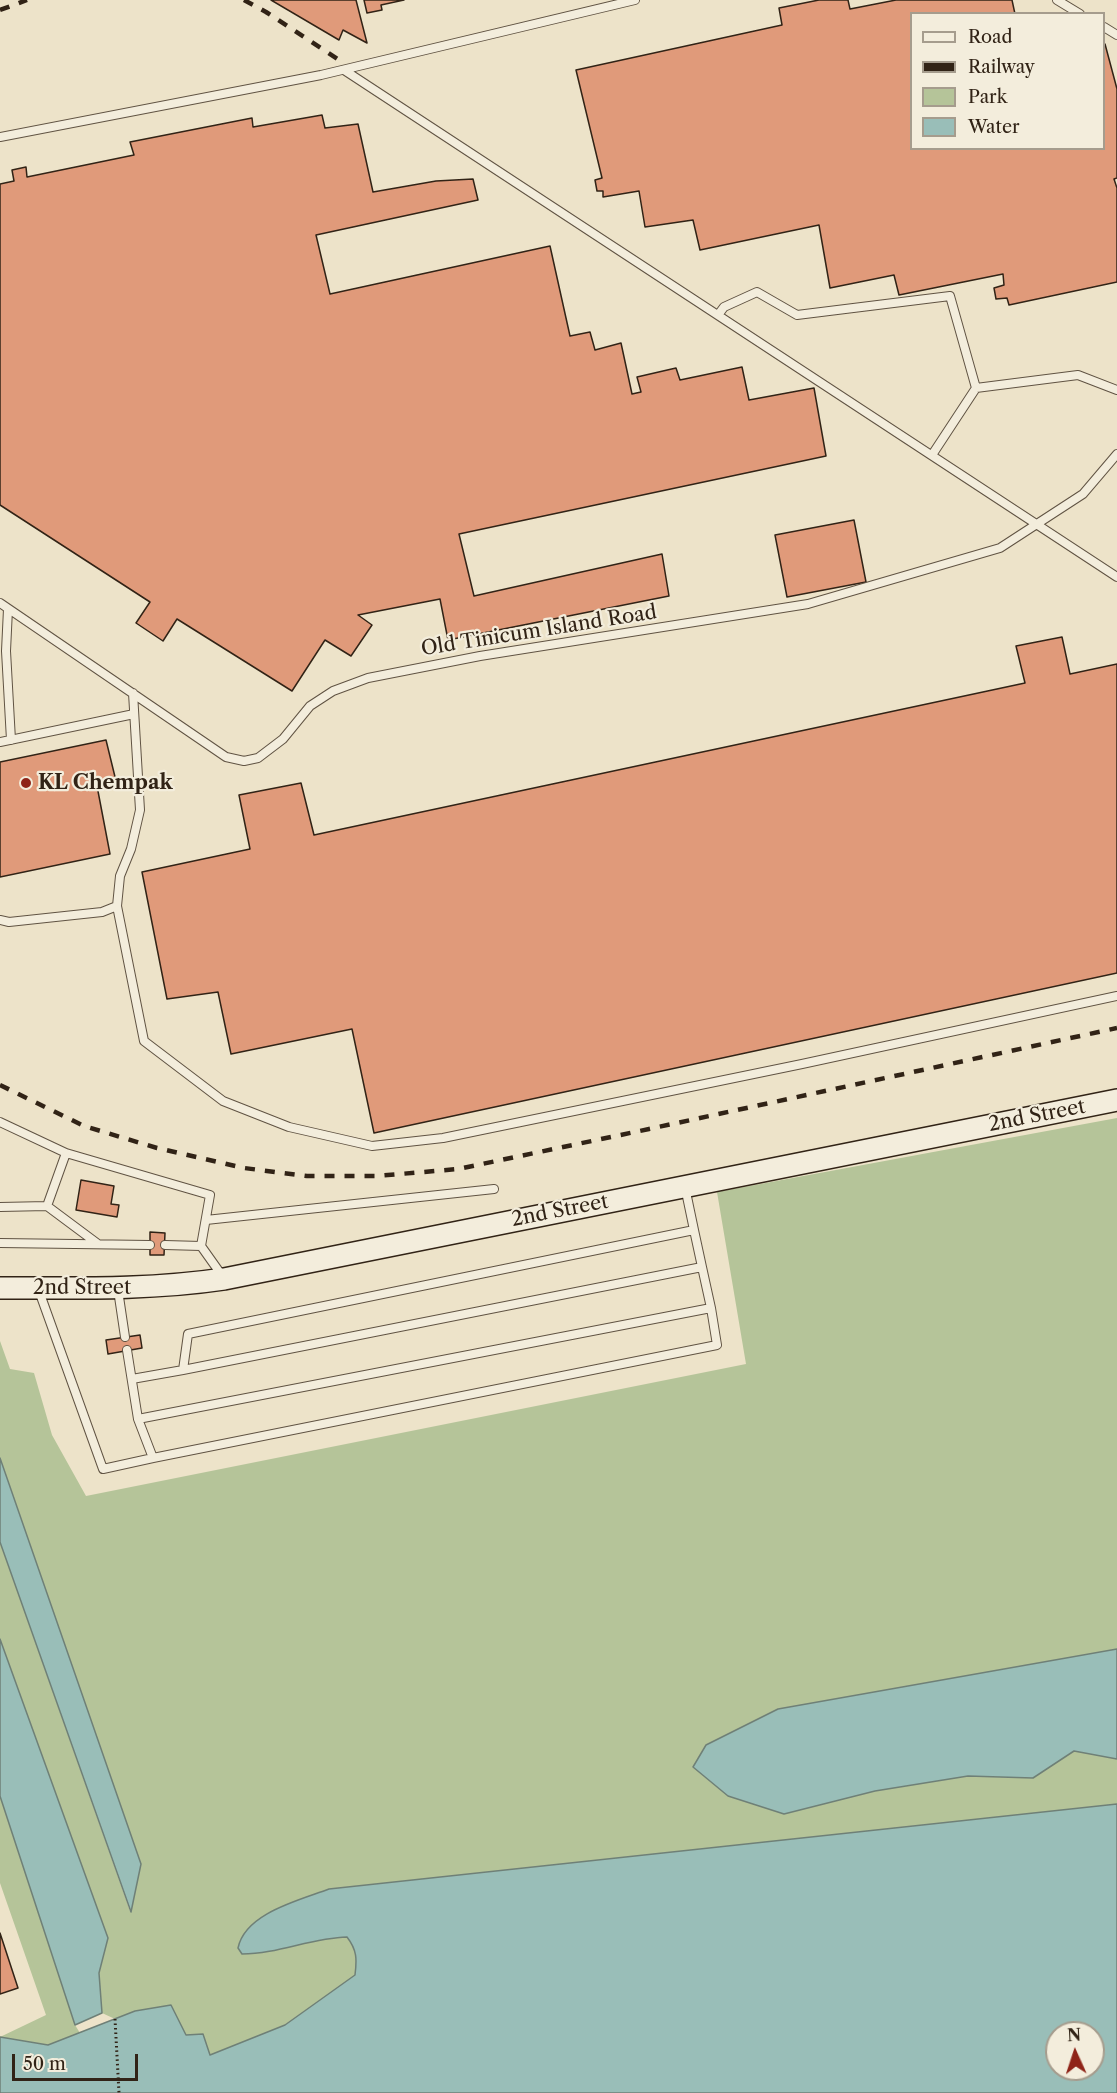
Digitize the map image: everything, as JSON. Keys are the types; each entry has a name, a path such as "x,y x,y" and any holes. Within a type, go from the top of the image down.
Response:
{"street":[{"name":"2nd Street","path":"0,1288 118,1288 183,1285 224,1279 1117,1100"}],"lane":[{"path":"0,137 344,70 635,0"},
{"path":"1057,0 1077,12"},
{"path":"344,70 1117,577"},
{"path":"718,315 724,307 757,292 797,315 950,296 976,388 932,455"},
{"path":"976,388 1078,375 1117,390"},
{"name":"Old Tinicum Island Road","path":"0,603 226,757 244,761 258,758 283,739 310,706 333,691 368,678 480,656 808,604 1000,548 1083,494 1117,454"},
{"path":"8,609 6,651 11,740"},
{"path":"133,693 140,810 131,849 120,876 117,906 144,1041 223,1101 289,1127 372,1146 443,1138 1117,996"},
{"path":"0,742 134,714"},
{"path":"0,920 9,922 102,912 117,906"},
{"path":"0,1122 66,1153 210,1195 201,1246 224,1279"},
{"path":"47,1206 66,1153"},
{"path":"39,1288 103,1469 717,1345 685,1186"},
{"path":"206,1220 494,1189"},
{"path":"0,1207 47,1206 98,1244"},
{"path":"183,1370 188,1334 694,1230"},
{"path":"0,1243 150,1245"},
{"path":"165,1245 201,1246"},
{"path":"132,1379 702,1267"},
{"path":"118,1288 125,1337"},
{"path":"138,1419 711,1308"},
{"path":"127,1350 138,1419 153,1458"}],"path":[{"path":"115,2019 119,2093"}],"green space":[{"path":"1117,1118 1117,1649 778,1709 784,1814 875,1791 968,1776 1033,1778 1074,1751 1117,1759 1117,1804 329,1889 242,1954 347,1937 353,1946 356,1955 355,1975 285,2025 210,2055 203,2035 186,2035 135,2011 115,2019 102,2013 99,1973 108,1938 0,1639 0,1542 130,1911 141,1864 0,1458 0,1341 10,1369 34,1373 52,1435 86,1496 746,1364 717,1192"},
{"path":"0,1796 75,2025 80,2033 48,2045 0,2037 46,2015 0,1883"}],"water":[{"path":"0,1458 141,1864 131,1912 0,1542"},
{"path":"0,1639 108,1938 99,1973 102,2013 75,2025 0,1796"},
{"path":"1117,1649 1117,1759 1074,1751 1033,1778 968,1776 875,1791 784,1814 728,1796 693,1767 706,1745 778,1709"},
{"path":"1117,1804 1117,2093 0,2093 0,2037 48,2045 135,2011 171,2005 186,2035 203,2034 210,2055 285,2025 355,1975 356,1964 353,1946 347,1937 242,1954 238,1948 243,1936 251,1926 262,1917 289,1903 329,1889"}],"building":[{"path":"271,0 356,0 367,43 343,30 339,40"},
{"path":"364,0 404,0 381,5 382,10 367,13"},
{"path":"819,0 848,0 850,9 896,0 1012,0 1015,12 910,12 910,150 1105,150 1105,44 1117,89 1117,178 1114,179 1117,188 1117,282 1009,305 1007,298 996,299 994,288 1004,285 1003,274 899,295 894,275 830,288 819,225 700,250 693,220 645,227 639,191 603,197 603,191 597,191 595,180 602,178 576,70 782,25 779,8"},
{"path":"322,115 325,128 358,124 373,192 436,181 473,179 478,200 316,235 330,294 550,246 570,336 590,332 595,350 621,343 632,394 641,392 637,377 676,368 680,380 742,367 749,400 814,388 826,456 459,534 474,596 662,554 669,596 448,640 440,599 358,615 372,625 351,656 325,640 292,691 177,619 163,641 136,623 150,602 0,505 0,184 14,181 12,170 26,167 27,177 134,155 130,142 252,118 253,127"},
{"path":"854,520 866,582 787,597 775,535"},
{"path":"1062,637 1070,674 1117,664 1117,973 374,1133 352,1029 231,1054 218,992 167,999 142,872 250,849 239,795 301,783 314,835 1025,683 1016,646"},
{"path":"106,740 116,781 97,786 110,854 0,877 0,762"},
{"path":"81,1180 114,1186 111,1204 119,1205 117,1217 76,1210"},
{"path":"150,1232 165,1233 164,1255 150,1255"},
{"path":"140,1335 142,1348 108,1354 106,1340"},
{"path":"0,1933 18,1988 0,1994"}],"railway":[{"path":"0,10 27,0"},
{"path":"244,0 339,60"},
{"path":"0,1085 84,1126 157,1148 244,1168 307,1176 377,1176 458,1169 1117,1028"}],"place":[{"name":"KL Chempak","path":"26,783"}]}
